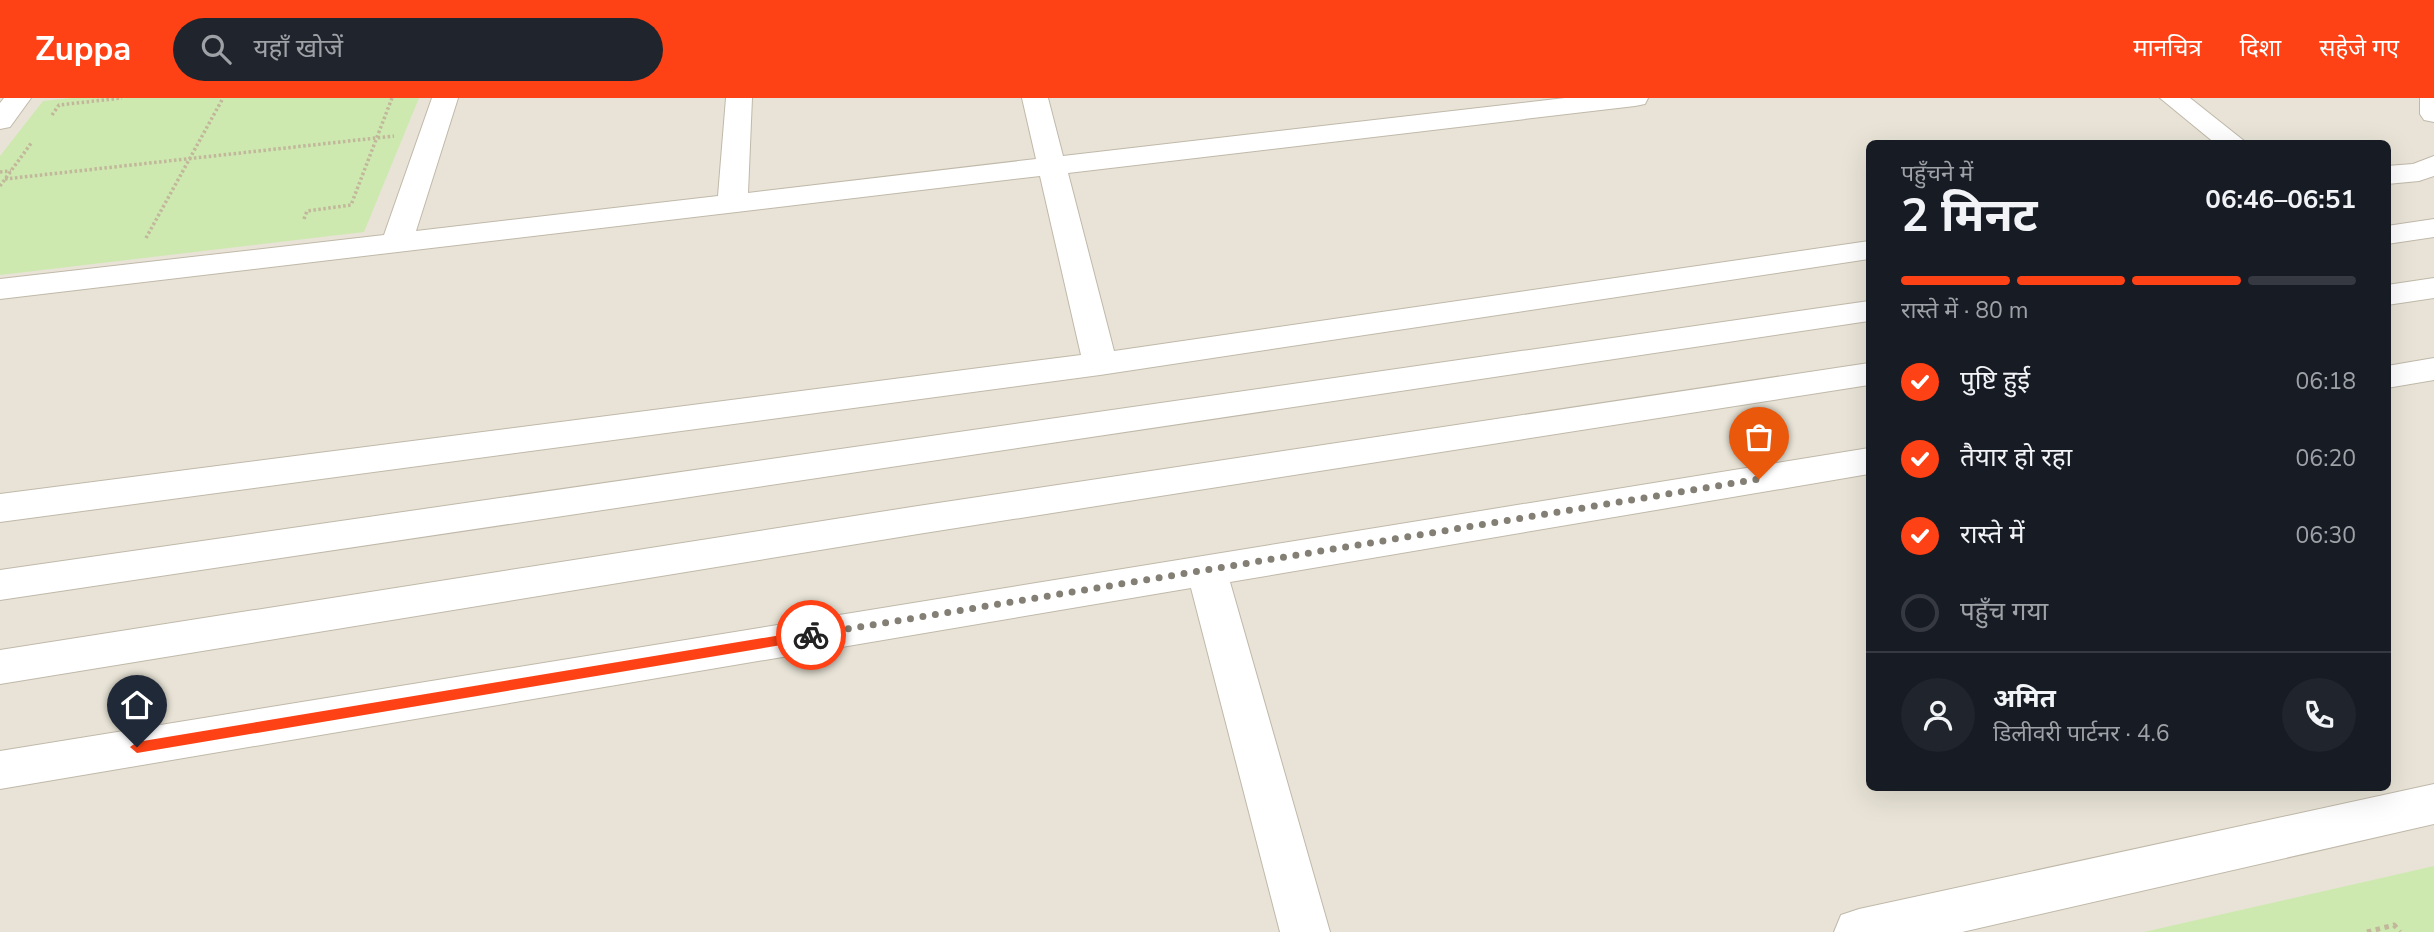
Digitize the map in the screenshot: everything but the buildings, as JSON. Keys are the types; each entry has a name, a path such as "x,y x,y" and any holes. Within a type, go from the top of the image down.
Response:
{"street":[{"path":"0,121 18,98"},
{"path":"396,244 445,98"},
{"path":"733,205 739,98"},
{"path":"1035,98 1100,364"},
{"path":"0,289 1635,98"},
{"path":"2173,98 2229,140"},
{"path":"2433,98 2434,114"},
{"path":"2391,175 2419,172 2434,165"},
{"path":"2391,234 2434,228"},
{"path":"0,508 1100,364 1866,250"},
{"path":"2391,294 2434,288"},
{"path":"0,585 1866,311"},
{"path":"2391,376 2434,369"},
{"path":"0,667 944,516 1866,374"},
{"path":"0,770 1866,461"},
{"path":"1206,569 1305,932"},
{"path":"1859,932 2434,804"}],"path":[{"path":"51,116 59,104 122,98"},
{"path":"126,275 223,98"},
{"path":"300,228 307,211 351,205 392,98"},
{"path":"5,179 433,131"},
{"path":"0,186 35,138"},
{"path":"0,172 11,171"},
{"path":"2367,932 2394,925 2400,932"}],"shaded area":[{"path":"0,98 2434,98 2434,932 0,932"}],"green space":[{"path":"71,98 419,98 364,232 0,275 0,156 43,101"},
{"path":"2434,866 2434,932 2144,932"}],"way so far":[{"path":"811,635 1759,479"}],"route":[{"path":"137,747 811,635"}]}
